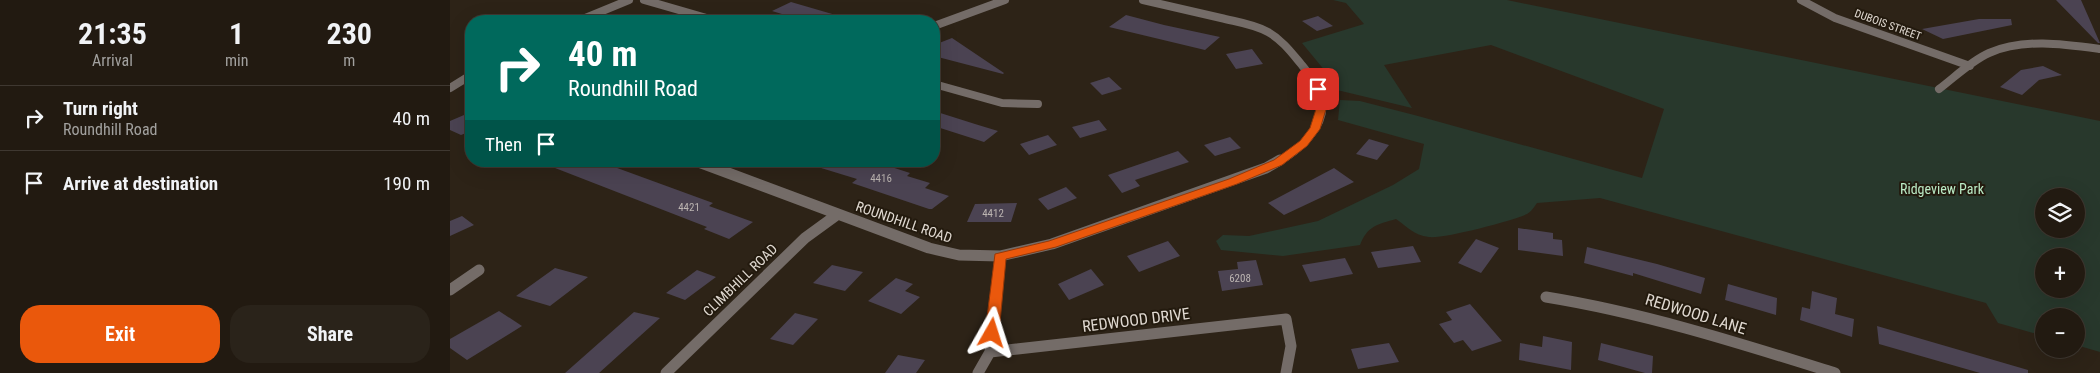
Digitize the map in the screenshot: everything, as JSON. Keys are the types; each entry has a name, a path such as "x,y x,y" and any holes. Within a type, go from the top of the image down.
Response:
{"street":[{"path":"592,15 628,0"},
{"path":"644,0 696,15"},
{"path":"940,24 1005,0"},
{"name":"ROUNDHILL ROAD","path":"712,167 944,252 1000,256 1052,244 1266,168 1288,156 1304,144 1315,129 1321,115 1322,100 1311,77 1282,41 1255,26 1163,2 1143,0"},
{"name":"DUBOIS STREET","path":"1801,0 1842,20 1970,66"},
{"path":"1938,89 1987,54 2016,47 2065,45 2100,49"},
{"path":"450,88 465,79"},
{"path":"461,81 465,81"},
{"path":"940,86 1002,103 1038,104"},
{"name":"CLIMBHILL ROAD","path":"666,373 805,238 838,214"},
{"path":"978,373 990,352 1000,256"},
{"path":"450,290 479,270"},
{"name":"REDWOOD LANE","path":"1546,297 1586,302 1638,314 1835,373"},
{"name":"REDWOOD DRIVE","path":"990,352 1286,319 1292,342 1291,358 1286,373"}],"green space":[{"name":"Ridgeview Park","path":"1333,0 1507,0 2100,121 2100,352 2085,348 2085,308 2035,308 2035,333 1998,323 1986,303 1600,198 1537,203 1528,213 1519,217 1478,229 1437,237 1419,234 1396,219 1374,227 1366,234 1360,245 1283,256 1221,250 1216,241 1223,235 1249,236 1318,221 1393,185 1419,169 1424,144 1338,120 1340,100 1360,101 1642,178 1664,109 1491,45 1384,65 1412,108 1337,90 1335,83 1302,43 1364,24 1346,3"}],"building":[{"path":"2056,0 2081,0 2100,43 2098,43"},
{"path":"791,2 836,15 785,15 772,11"},
{"path":"1126,15 1220,37 1205,50 1109,27"},
{"path":"1318,16 1333,26 1317,31 1302,21"},
{"path":"1979,19 2011,19 2012,25 1943,39 1922,29"},
{"path":"952,38 1004,73 940,58 940,43"},
{"path":"1252,49 1263,64 1236,69 1226,54"},
{"path":"2043,66 2062,75 2039,80 2022,95 2000,87 2021,70"},
{"path":"1109,77 1122,89 1102,95 1090,83"},
{"path":"940,113 998,131 984,142 940,128"},
{"path":"465,115 465,133 461,135 450,130 450,121"},
{"path":"1099,120 1107,130 1080,138 1072,127"},
{"path":"1048,135 1057,145 1029,155 1020,144"},
{"path":"1230,137 1241,148 1215,156 1204,145"},
{"path":"1369,139 1389,145 1377,160 1356,154"},
{"path":"1178,151 1189,162 1135,180 1140,186 1122,193 1108,175"},
{"path":"552,167 614,167 713,203 709,206 753,222 729,239 704,229 707,227"},
{"path":"818,167 891,167 910,173 907,176 930,183 925,188 949,196 932,209 929,209 852,183 857,179"},
{"path":"1334,168 1354,182 1284,215 1268,203"},
{"path":"1066,187 1077,198 1048,210 1038,199"},
{"path":"1017,203 1011,222 967,222 975,204"},
{"path":"462,216 474,225 450,236 450,221"},
{"path":"1518,228 1553,233 1553,239 1562,240 1563,256 1518,250"},
{"path":"1476,239 1499,248 1481,273 1458,263"},
{"path":"1168,241 1180,256 1139,272 1127,256"},
{"path":"1413,246 1421,262 1378,268 1371,252"},
{"path":"1587,247 1705,278 1701,294 1633,273 1633,276 1584,263"},
{"path":"1345,258 1353,274 1310,282 1302,265"},
{"path":"1256,260 1263,285 1222,291 1218,271 1238,269 1237,262"},
{"path":"832,265 863,272 845,291 813,283"},
{"path":"555,268 588,277 550,306 516,296"},
{"path":"1091,269 1104,285 1069,300 1058,284"},
{"path":"697,270 716,277 685,300 666,293"},
{"path":"896,278 913,284 905,291 920,297 901,314 868,301"},
{"path":"1728,284 1777,298 1776,315 1725,300"},
{"path":"1812,291 1837,298 1835,314 1854,319 1852,337 1800,320 1802,307 1810,309"},
{"path":"1470,304 1502,341 1472,351 1463,340 1454,343 1439,324 1452,320 1446,312"},
{"path":"499,311 522,326 467,360 450,348 450,339"},
{"path":"634,312 660,318 599,373 565,373"},
{"path":"795,313 818,319 793,345 770,339"},
{"path":"1877,326 2028,370 2028,373 1980,373 1879,344"},
{"path":"1543,336 1572,342 1571,370 1519,360 1520,343 1542,347"},
{"path":"1389,343 1399,362 1358,369 1351,349"},
{"path":"1601,343 1653,356 1652,373 1645,373 1598,360"},
{"path":"898,355 925,360 916,373 885,373"}],"route":[{"path":"992,333 1000,256 1052,244 1233,181 1278,162 1304,144 1315,129 1321,115 1322,106 1318,89"}]}
